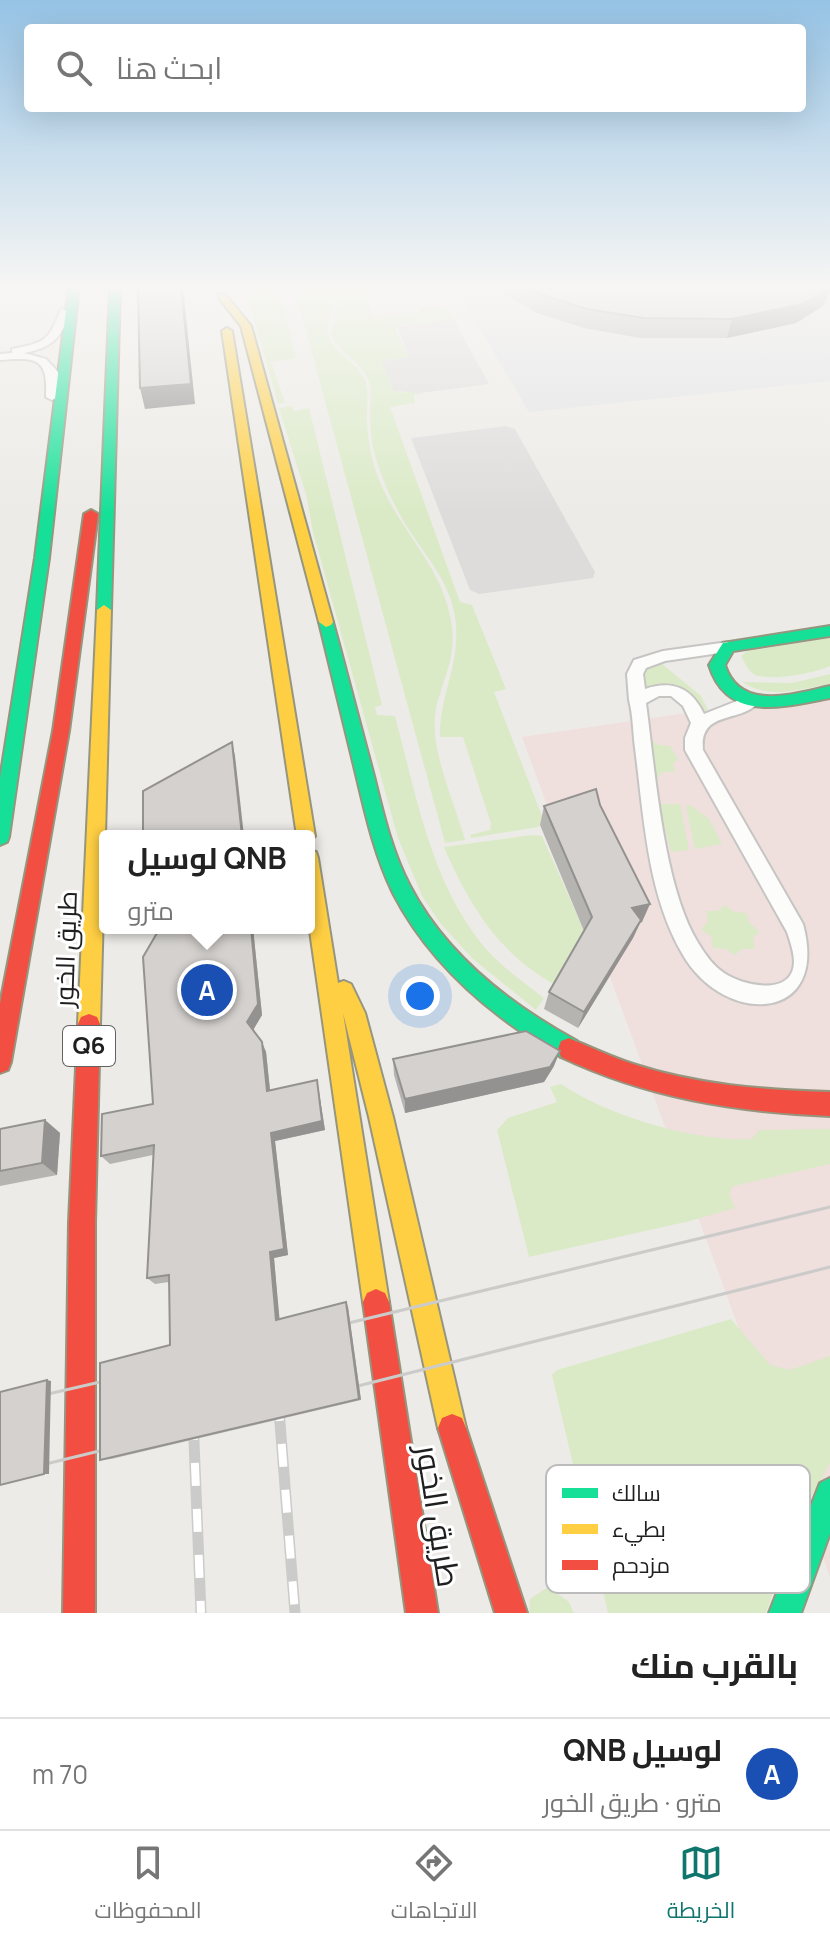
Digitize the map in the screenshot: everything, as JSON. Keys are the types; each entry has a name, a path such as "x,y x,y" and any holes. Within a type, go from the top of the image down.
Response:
{"main road":[{"path":"0,837 42,558 65,362"},
{"name":"طريق الخور","path":"79,1613 82,1222 113,362"},
{"path":"232,362 305,830"},
{"path":"256,362 382,840 409,904 435,942 468,979 509,1014 588,1060 693,1092 747,1101 830,1104"},
{"path":"0,1062 61,731 89,521 110,479"},
{"path":"830,631 728,647 716,660 720,680 732,692 752,701 777,701 830,692"},
{"name":"طريق الخور","path":"315,897 422,1613"},
{"path":"322,943 354,1013 381,1117 448,1415 511,1613"},
{"path":"810,1546 830,1493"},
{"path":"785,1613 792,1593"}],"street":[{"path":"43,362 52,368 50,421 57,433"},
{"path":"728,647 663,656 640,664 635,674 637,700 663,881 685,938 704,968 728,989 757,995 788,990 800,979 805,963 803,950 796,930 694,750 693,732 699,722 752,701"},
{"path":"637,700 655,691 676,692 693,704 699,722"}],"shaded area":[{"path":"383,362 477,362 489,384 421,393 394,391"},
{"path":"500,362 830,362 830,381 529,412"},
{"path":"506,426 515,429 595,572 593,578 479,594 470,590 411,438"},
{"path":"830,692 830,1577 810,1522 810,1465 789,1465 522,737"}],"green space":[{"path":"266,362 271,362 285,403 278,404"},
{"path":"314,362 350,362 365,380 368,438 377,475 388,500 430,567 446,602 453,635 452,648 437,704 435,730 440,762 465,840 445,843"},
{"path":"355,362 385,362 399,393 417,391 421,394 414,395 415,403 390,407 460,602 472,605 506,689 494,692 544,821 538,827 471,838 470,835 490,830 491,824 463,737 440,737 455,649 455,617 439,574 403,520 381,474 372,439 369,381"},
{"path":"291,406 294,411 309,408 382,705 375,707 377,715 395,716 439,869 468,925 487,950 544,998 536,1010 473,959 441,924 422,896 398,838 313,532 307,498 279,408"},
{"path":"830,638 830,666 803,674 759,676 750,671 741,656 748,651"},
{"path":"661,663 701,696 708,710 705,711 686,692 671,686 644,689 646,672 651,666"},
{"path":"830,674 830,684 785,692 763,691 742,682 792,683"},
{"path":"650,739 659,745 670,746 678,759 673,764 675,772 663,772 657,778"},
{"path":"658,804 680,804 689,850 671,852"},
{"path":"690,805 709,819 722,844 695,849 686,806"},
{"path":"542,836 586,935 557,986 518,959 488,927 464,889 444,847"},
{"path":"725,905 734,912 747,913 749,923 759,931 753,938 755,949 742,949 735,955 726,949 713,948 711,936 701,929 708,922 706,911 718,911"},
{"path":"561,1084 580,1096 627,1116 705,1136 752,1139 759,1130 830,1129 830,1164 733,1186 729,1194 735,1208 529,1257 497,1130 508,1118 557,1102 550,1087"},
{"path":"731,1319 770,1365 790,1370 830,1356 830,1463 810,1499 810,1465 573,1465 552,1375 557,1370"},
{"path":"546,1588 546,1593 556,1593 569,1602 574,1613 529,1613 530,1599"},
{"path":"603,1593 773,1593 766,1613 608,1613"}],"building":[{"path":"139,362 189,362 191,384 140,388"},
{"path":"232,742 241,830 143,830 143,791"},
{"path":"596,789 600,805 650,904 632,908 641,920 584,1012 549,992 592,917 544,806"},
{"path":"156,934 252,934 258,1004 247,1022 262,1042 267,1091 317,1080 322,1121 271,1133 284,1249 270,1252 276,1320 346,1302 359,1399 100,1460 100,1363 170,1345 169,1275 147,1278 154,1145 101,1156 102,1114 153,1104 143,957"},
{"path":"526,1031 560,1051 550,1067 405,1099 393,1059"},
{"path":"45,1120 42,1163 0,1171 0,1129"},
{"path":"47,1380 44,1474 0,1485 0,1392"}],"tram line":[{"path":"328,1328 830,1207"},
{"path":"338,1391 830,1267"},
{"path":"0,1405 122,1377"},
{"path":"0,1475 120,1446"}],"railway":[{"path":"278,1398 295,1613"},
{"path":"193,1417 201,1613"}],"traffic: fast":[{"path":"0,837 42,558 65,362"},
{"path":"104,610 112,362"},
{"path":"326,622 382,841 409,903 441,948 478,987 521,1020 569,1049"},
{"path":"830,631 728,647 717,665 722,682 733,693 746,699 780,701 830,692"},
{"path":"810,1546 830,1493"},
{"path":"785,1613 792,1593"}],"traffic: slow":[{"path":"232,362 305,830"},
{"path":"256,362 326,622"},
{"path":"89,1024 104,610"},
{"path":"315,898 376,1302"},
{"path":"344,991 354,1013 381,1117 452,1428"}],"traffic: jam":[{"path":"0,1062 61,731 91,514"},
{"path":"79,1613 82,1222 89,1024"},
{"path":"569,1049 631,1075 696,1092 830,1104"},
{"path":"376,1302 422,1613"},
{"path":"452,1428 511,1613"}],"place":[{"name":"لوسيل QNB","path":"207,990"}]}
